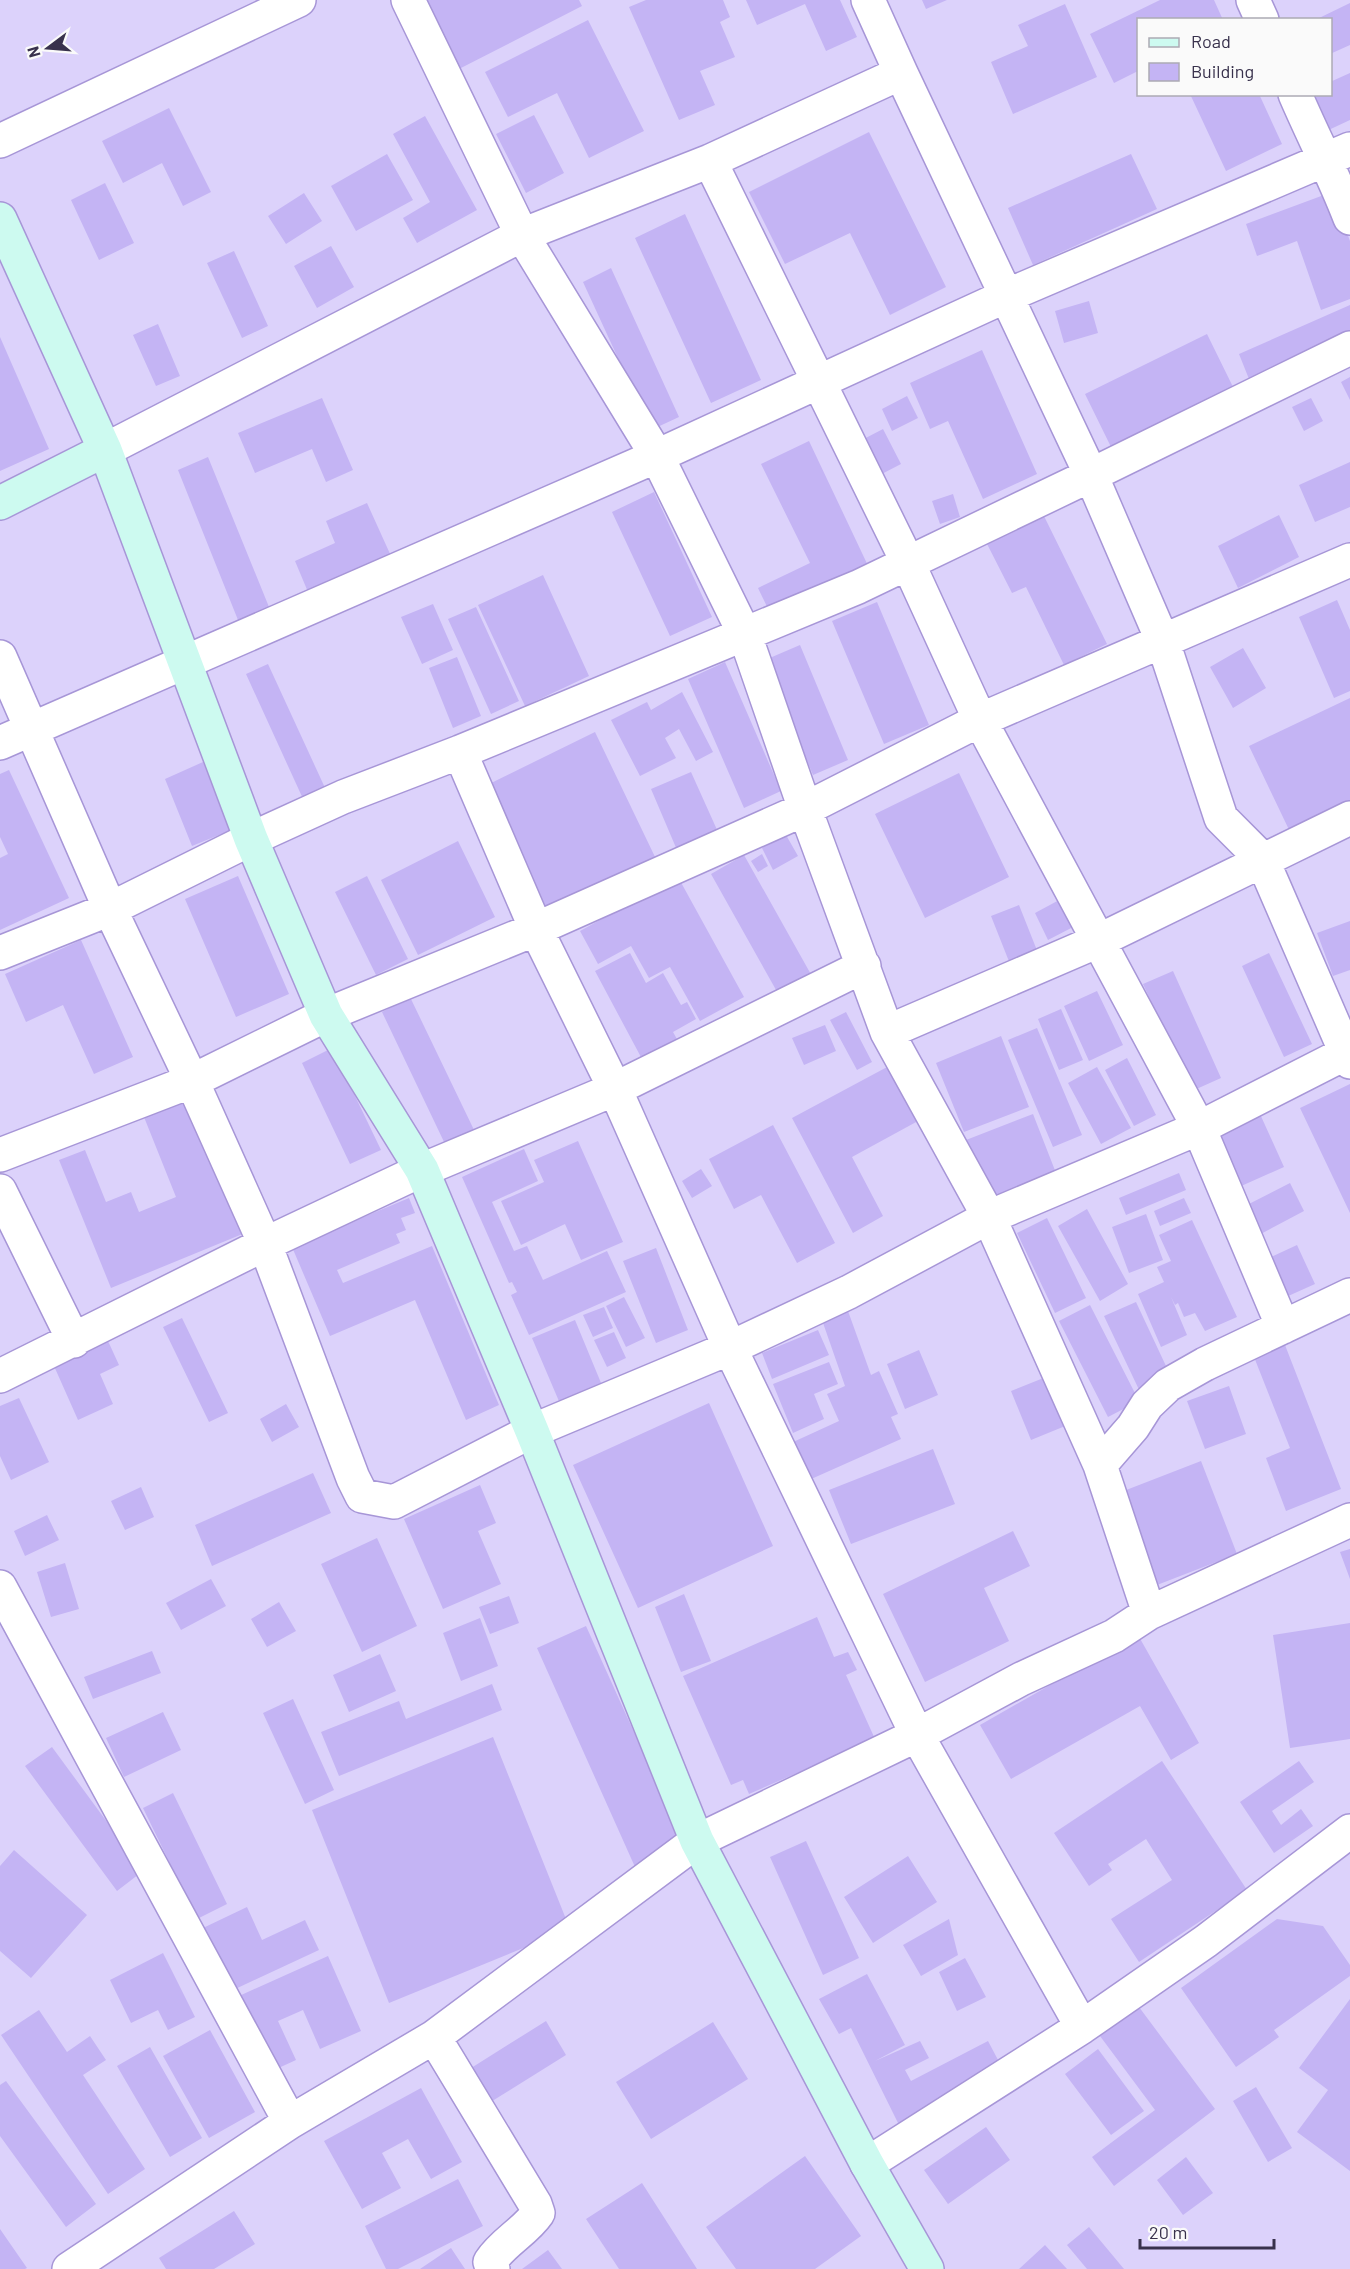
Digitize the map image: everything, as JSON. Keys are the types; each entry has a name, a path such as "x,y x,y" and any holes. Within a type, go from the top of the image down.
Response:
{"street":[{"path":"0,141 299,0"},
{"path":"408,0 522,235 657,456 745,635 805,809 887,1032 989,1217 1100,1465 1149,1613"},
{"path":"0,657 110,909 266,1244 353,1478 362,1496 394,1502 532,1431 730,1348 849,1292 989,1217 1198,1128 1348,1055 1262,859 1221,818 1163,642 1091,476 868,0"},
{"path":"1253,0 1261,18"},
{"path":"0,503 522,235 710,161 901,73"},
{"path":"1296,96 1337,156 1338,185 1350,218"},
{"path":"0,743 657,456 1006,296 1337,156"},
{"path":"710,161 908,563 980,720 1198,1128 1283,1327"},
{"path":"0,219 105,450 251,839 327,1015 422,1170 532,1431 697,1841 867,2164 926,2269"},
{"path":"0,952 110,909 251,839 343,797 460,752 858,587 1091,476 1350,348"},
{"path":"0,1155 192,1081 327,1015 536,929 805,809 980,720 1350,560"},
{"path":"460,752 536,929 615,1089 730,1348 917,1735 1082,2028"},
{"path":"887,1032 1098,941 1350,818"},
{"path":"0,1376 266,1244 422,1170 615,1089 864,966"},
{"path":"0,1191 74,1341"},
{"path":"1100,1465 1133,1427 1147,1405 1168,1385 1205,1364 1350,1295"},
{"path":"69,2269 291,2122 434,2037 697,1841 917,1735 1021,1679 1113,1636 1149,1613 1350,1520"},
{"path":"0,1587 291,2122"},
{"path":"867,2164 1082,2028 1206,1941 1350,1831"},
{"path":"434,2037 535,2204 538,2213 530,2224 497,2251 490,2262 493,2269"}],"building":[{"path":"424,0 579,0 582,6 459,69"},
{"path":"646,0 723,0 730,17 720,22 735,57 700,71 715,105 679,120 629,7"},
{"path":"746,0 840,0 857,37 826,51 805,4 757,25"},
{"path":"922,0 947,0 926,9"},
{"path":"1160,0 1214,0 1222,18 1137,18 1137,72 1114,83 1090,34"},
{"path":"1350,3 1350,45 1332,53 1332,18 1319,18"},
{"path":"1065,4 1097,77 1013,114 991,62 1028,46 1018,25"},
{"path":"588,20 644,131 589,158 557,93 508,117 485,72"},
{"path":"1350,73 1350,120 1320,134 1306,96 1332,96 1332,81"},
{"path":"1191,96 1260,96 1282,144 1226,171"},
{"path":"169,108 211,192 183,206 162,163 123,183 102,141"},
{"path":"534,115 564,173 526,193 496,134"},
{"path":"425,116 477,210 417,243 403,218 430,202 393,134"},
{"path":"869,132 946,287 890,315 850,233 785,264 749,192"},
{"path":"387,154 413,200 356,231 331,186"},
{"path":"1131,154 1157,209 1033,265 1008,208"},
{"path":"105,183 134,243 99,260 71,200"},
{"path":"1332,192 1350,241 1350,299 1321,310 1297,241 1257,256 1246,224"},
{"path":"304,193 322,221 286,244 268,216"},
{"path":"685,214 761,380 711,403 635,238"},
{"path":"331,246 354,287 317,308 294,266"},
{"path":"234,251 268,326 242,338 207,263"},
{"path":"611,268 679,417 651,430 583,282"},
{"path":"1089,301 1098,333 1064,343 1055,311"},
{"path":"1350,305 1350,334 1249,379 1239,354"},
{"path":"158,324 180,376 156,386 133,335"},
{"path":"1207,334 1234,389 1112,449 1085,394"},
{"path":"0,337 49,449 0,471"},
{"path":"982,350 1037,474 983,499 948,421 930,429 910,383"},
{"path":"1350,377 1350,400 1341,382"},
{"path":"907,396 918,418 892,431 882,409"},
{"path":"322,398 353,470 326,482 312,449 255,473 238,433"},
{"path":"1311,398 1323,421 1304,431 1292,407"},
{"path":"883,429 901,464 876,477 858,442"},
{"path":"809,441 871,572 773,619 758,588 810,563 761,464"},
{"path":"208,457 269,607 238,620 178,470"},
{"path":"1350,462 1350,507 1315,522 1299,485"},
{"path":"654,492 712,617 670,636 612,512"},
{"path":"953,494 960,517 940,524 932,501"},
{"path":"367,503 391,556 308,592 295,561 335,543 326,521"},
{"path":"1042,512 1107,644 1064,665 1026,587 1012,593 985,540"},
{"path":"1279,515 1299,557 1238,588 1218,546"},
{"path":"543,575 589,676 525,706 478,605"},
{"path":"1337,600 1350,630 1350,691 1334,698 1299,617"},
{"path":"877,602 929,725 884,744 832,621"},
{"path":"433,604 453,650 422,664 401,617"},
{"path":"476,607 519,701 491,714 448,619"},
{"path":"800,645 848,760 813,775 765,660"},
{"path":"1243,648 1266,688 1233,708 1210,667"},
{"path":"457,657 481,716 453,728 429,668"},
{"path":"725,662 781,791 744,808 688,679"},
{"path":"268,664 326,790 304,801 246,674"},
{"path":"682,692 713,752 696,761 679,729 665,738 676,758 640,776 611,720 647,702 651,710"},
{"path":"1350,698 1350,808 1292,836 1249,746"},
{"path":"595,732 656,859 544,913 483,787"},
{"path":"203,762 231,830 192,846 165,779"},
{"path":"9,770 69,898 0,930 0,858 8,854 0,837 0,774"},
{"path":"691,772 718,832 677,850 651,789"},
{"path":"959,773 1009,877 925,918 875,814"},
{"path":"786,835 798,856 773,870 762,848"},
{"path":"458,841 495,917 418,955 381,880"},
{"path":"762,854 768,866 758,872 751,861"},
{"path":"744,855 813,978 780,997 711,874"},
{"path":"238,876 289,994 236,1017 185,899"},
{"path":"367,876 408,959 376,975 335,892"},
{"path":"678,877 744,997 700,1021 670,967 649,978 631,946 598,964 580,931"},
{"path":"1061,899 1075,926 1048,940 1035,913"},
{"path":"1019,905 1040,958 1012,969 991,916"},
{"path":"1350,921 1350,970 1333,976 1317,933"},
{"path":"81,940 133,1057 94,1074 63,1005 26,1022 5,974"},
{"path":"630,953 646,983 663,973 681,1005 687,1002 696,1019 673,1032 678,1041 642,1059 595,971"},
{"path":"1269,953 1312,1044 1284,1057 1242,966"},
{"path":"1173,971 1221,1078 1192,1091 1143,984"},
{"path":"1097,991 1123,1045 1089,1061 1064,1006"},
{"path":"410,997 475,1132 446,1146 382,1012"},
{"path":"1061,1009 1083,1060 1059,1070 1038,1019"},
{"path":"846,1012 872,1062 857,1070 830,1020"},
{"path":"825,1025 836,1051 804,1065 792,1038"},
{"path":"1037,1028 1082,1135 1053,1147 1008,1040"},
{"path":"1001,1036 1029,1107 964,1132 936,1063"},
{"path":"332,1048 381,1150 350,1164 302,1063"},
{"path":"1127,1058 1156,1115 1134,1126 1105,1070"},
{"path":"889,1066 918,1121 852,1157 883,1216 853,1233 792,1118"},
{"path":"1097,1067 1131,1128 1101,1144 1068,1083"},
{"path":"1350,1084 1350,1213 1300,1108"},
{"path":"189,1093 245,1233 111,1288 59,1160 85,1150 106,1202 131,1192 139,1212 176,1197 142,1112"},
{"path":"1033,1114 1056,1173 989,1200 966,1140"},
{"path":"1260,1114 1284,1167 1239,1187 1215,1134"},
{"path":"773,1125 835,1243 797,1263 761,1195 734,1209 709,1159"},
{"path":"578,1141 623,1242 581,1260 565,1224 521,1245 501,1201 544,1182 534,1160"},
{"path":"524,1149 538,1181 492,1202 514,1251 527,1246 543,1280 607,1251 626,1292 529,1335 511,1295 517,1292 512,1282 509,1283 462,1177"},
{"path":"701,1169 712,1186 692,1198 682,1181"},
{"path":"1179,1173 1186,1190 1126,1215 1119,1198"},
{"path":"1290,1183 1304,1211 1257,1236 1243,1207"},
{"path":"409,1198 415,1213 401,1218 406,1230 396,1234 400,1243 337,1270 343,1283 432,1246 499,1405 466,1420 415,1300 330,1336 292,1247"},
{"path":"1184,1198 1191,1213 1160,1226 1154,1211"},
{"path":"1087,1209 1128,1284 1100,1301 1058,1226"},
{"path":"1146,1214 1163,1260 1129,1273 1112,1227"},
{"path":"1047,1218 1086,1298 1055,1313 1017,1233"},
{"path":"1192,1220 1237,1317 1205,1331 1195,1313 1184,1317 1178,1303 1175,1305 1171,1297 1187,1335 1161,1347 1138,1294 1164,1282 1157,1267 1171,1261 1159,1235"},
{"path":"1297,1245 1315,1284 1286,1297 1269,1258"},
{"path":"656,1248 688,1330 656,1343 623,1261"},
{"path":"624,1297 645,1338 626,1347 606,1306"},
{"path":"1136,1302 1173,1381 1142,1396 1104,1316"},
{"path":"1090,1305 1139,1401 1108,1417 1059,1321"},
{"path":"604,1307 613,1328 593,1337 583,1315"},
{"path":"848,1311 871,1375 879,1371 898,1414 891,1417 901,1439 809,1480 791,1443 839,1421 827,1394 845,1386 822,1320"},
{"path":"182,1318 228,1413 209,1422 163,1327"},
{"path":"575,1320 606,1395 564,1413 532,1338"},
{"path":"818,1330 829,1355 772,1379 762,1353"},
{"path":"614,1332 626,1358 607,1367 594,1340"},
{"path":"108,1341 119,1365 100,1374 113,1404 78,1420 54,1366"},
{"path":"1285,1345 1341,1489 1286,1511 1266,1458 1290,1448 1254,1357"},
{"path":"919,1350 938,1395 905,1409 887,1364"},
{"path":"829,1362 838,1384 814,1394 824,1419 793,1433 773,1384"},
{"path":"1056,1373 1075,1422 1031,1440 1011,1391"},
{"path":"1229,1386 1246,1434 1205,1449 1187,1401"},
{"path":"19,1398 49,1462 11,1480 0,1456 0,1406"},
{"path":"709,1403 773,1546 638,1608 573,1465"},
{"path":"286,1404 299,1427 272,1442 260,1419"},
{"path":"933,1449 955,1504 851,1544 829,1490"},
{"path":"1201,1461 1237,1554 1157,1585 1121,1492"},
{"path":"313,1473 331,1513 212,1566 195,1525"},
{"path":"480,1485 496,1523 478,1531 501,1584 443,1609 404,1519"},
{"path":"141,1487 154,1517 125,1530 111,1501"},
{"path":"47,1515 59,1540 25,1556 14,1531"},
{"path":"1013,1531 1030,1566 984,1588 1009,1641 925,1682 883,1594"},
{"path":"377,1538 417,1626 362,1652 321,1564"},
{"path":"1350,1549 1350,1579 1340,1552"},
{"path":"65,1563 79,1609 51,1617 37,1572"},
{"path":"211,1579 226,1606 181,1630 166,1603"},
{"path":"684,1594 711,1661 681,1672 655,1607"},
{"path":"509,1596 519,1623 490,1634 479,1607"},
{"path":"279,1602 296,1631 267,1647 251,1619"},
{"path":"817,1617 834,1657 848,1652 857,1670 846,1675 875,1739 749,1794 743,1780 731,1785 683,1676"},
{"path":"480,1618 498,1666 461,1681 443,1633"},
{"path":"1350,1623 1350,1739 1290,1748 1273,1635"},
{"path":"586,1626 685,1845 635,1867 537,1648"},
{"path":"1138,1635 1199,1743 1171,1760 1140,1706 1011,1779 980,1725"},
{"path":"152,1651 161,1673 93,1699 84,1677"},
{"path":"380,1654 396,1691 349,1712 333,1675"},
{"path":"492,1684 502,1710 339,1776 321,1732 399,1701 406,1719"},
{"path":"293,1699 334,1790 305,1804 263,1713"},
{"path":"163,1712 181,1750 124,1777 106,1738"},
{"path":"493,1737 570,1929 389,2003 312,1810"},
{"path":"52,1747 143,1871 117,1891 25,1766"},
{"path":"1162,1761 1247,1890 1139,1962 1111,1919 1172,1880 1146,1839 1108,1864 1112,1870 1089,1886 1054,1833"},
{"path":"1299,1761 1314,1782 1272,1811 1281,1825 1301,1809 1313,1826 1274,1853 1240,1802"},
{"path":"173,1793 227,1904 197,1919 143,1808"},
{"path":"806,1841 859,1958 823,1975 770,1857"},
{"path":"14,1850 87,1915 31,1978 0,1951 0,1866"},
{"path":"908,1856 937,1902 873,1943 844,1897"},
{"path":"247,1907 262,1940 305,1920 319,1950 231,1991 203,1928"},
{"path":"949,1919 958,1955 921,1976 903,1945"},
{"path":"1277,1919 1323,1926 1350,1965 1350,1976 1274,2030 1279,2037 1236,2067 1181,1988"},
{"path":"163,1953 195,2017 168,2030 158,2010 131,2023 110,1980"},
{"path":"328,1956 361,2031 320,2049 303,2010 278,2021 296,2060 272,2071 239,1996"},
{"path":"965,1958 986,1997 957,2011 939,1972"},
{"path":"867,1974 905,2045 875,2061 920,2041 929,2058 905,2070 911,2081 988,2041 1006,2075 901,2129 851,2028 839,2034 819,1999"},
{"path":"1350,1999 1350,2171 1297,2132 1328,2090 1299,2068"},
{"path":"1139,2007 1215,2109 1114,2186 1092,2157 1155,2110 1100,2036"},
{"path":"39,2010 67,2052 90,2036 106,2060 83,2075 145,2169 108,2194 1,2035"},
{"path":"546,2021 566,2055 489,2103 468,2070"},
{"path":"713,2022 748,2079 651,2139 616,2082"},
{"path":"210,2030 255,2112 209,2138 163,2056"},
{"path":"150,2047 202,2138 170,2157 117,2066"},
{"path":"1098,2049 1144,2111 1111,2135 1065,2074"},
{"path":"6,2081 96,2204 66,2227 0,2136 0,2085"},
{"path":"1256,2087 1292,2148 1268,2162 1233,2101"},
{"path":"421,2088 462,2162 431,2179 408,2139 382,2153 401,2188 362,2209 324,2141"},
{"path":"986,2127 1010,2160 948,2204 924,2170"},
{"path":"805,2156 861,2236 815,2269 736,2269 706,2227"},
{"path":"1186,2157 1213,2193 1183,2215 1157,2180"},
{"path":"458,2179 483,2226 398,2269 386,2269 365,2226"},
{"path":"642,2183 697,2269 619,2269 586,2219"},
{"path":"234,2211 255,2244 214,2269 166,2269 159,2258"},
{"path":"1089,2227 1124,2269 1087,2269 1067,2245"},
{"path":"0,2229 27,2268 0,2269"},
{"path":"1045,2245 1067,2269 1019,2269"},
{"path":"451,2248 465,2269 420,2269"},
{"path":"548,2250 562,2269 522,2269"}]}
